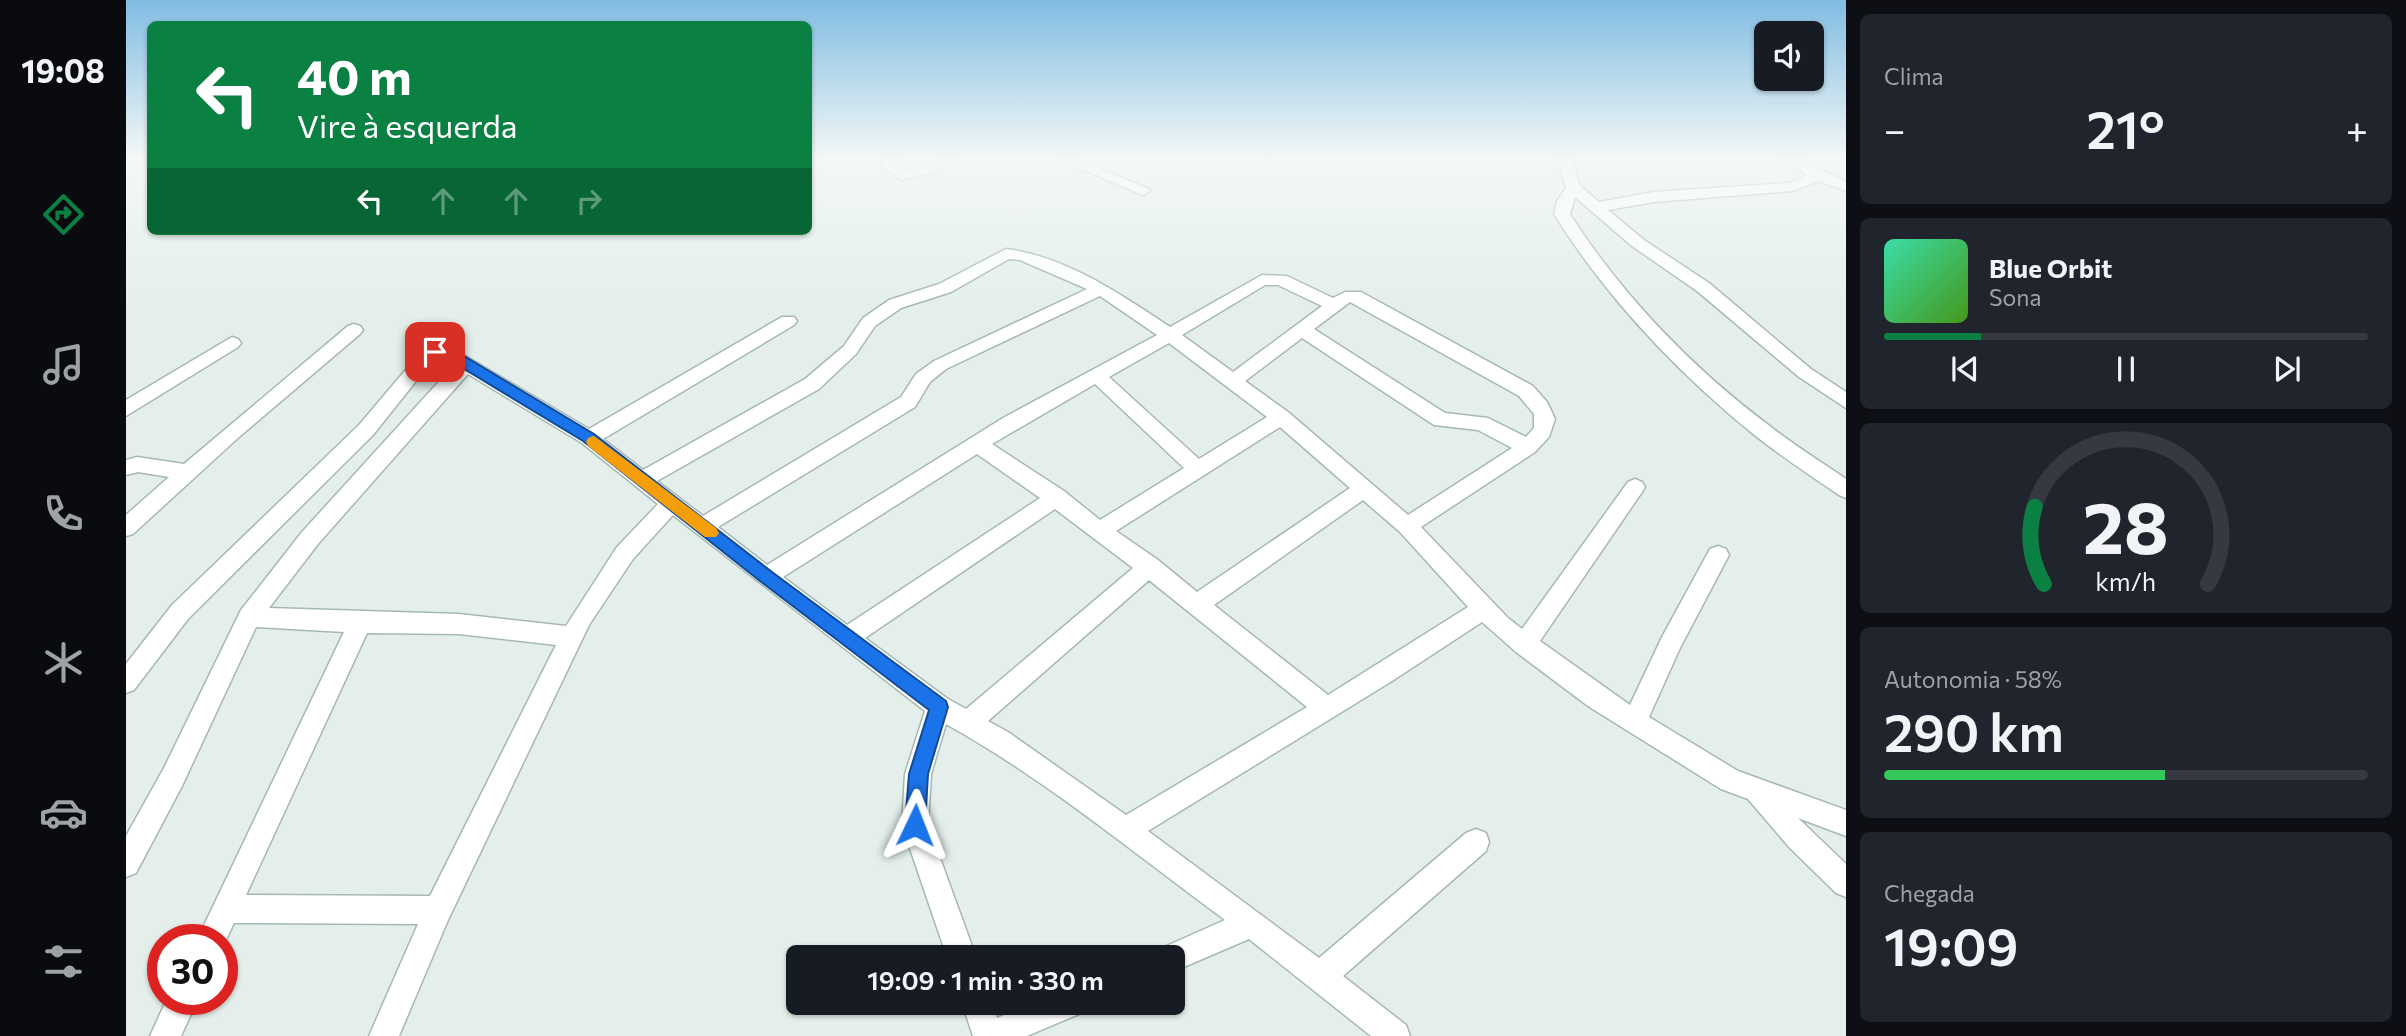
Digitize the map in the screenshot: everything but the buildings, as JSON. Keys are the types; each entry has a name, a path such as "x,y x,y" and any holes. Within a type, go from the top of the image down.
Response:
{"street":[{"path":"1563,208 1562,214 1588,255 1622,296 1706,384 1760,429 1846,490"},
{"path":"1599,208 1638,243 1703,287 1805,373 1846,401"},
{"path":"642,480 812,384 850,350 869,323 895,304 944,288 1006,254 1023,256 1101,289 1170,335 1281,417 1407,526 1483,609 1524,645 1634,722 1730,780 1846,823"},
{"path":"766,576 977,444 1262,280 1281,280 1334,305"},
{"path":"702,526 908,402 923,379 940,365 1101,289"},
{"path":"1233,381 1345,297 1364,299 1526,391 1544,412 1547,424 1544,433 1528,447 1407,526"},
{"path":"589,438 788,321"},
{"path":"126,528 187,472 354,330"},
{"path":"1303,330 1441,420 1481,423 1528,447"},
{"path":"126,409 232,343"},
{"path":"126,682 180,612 366,430 426,358 442,352 589,438 939,707 999,740 1125,830 1252,923 1395,1036"},
{"path":"126,863 173,777 249,617 310,538 466,364"},
{"path":"1097,376 1197,468"},
{"path":"1101,530 1281,417"},
{"path":"977,444 1057,497 1150,566 1325,707"},
{"path":"126,468 137,464 187,472"},
{"path":"1198,604 1364,488"},
{"path":"1524,645 1635,488"},
{"path":"847,637 1057,497"},
{"path":"384,1036 438,910 572,637 625,553 673,502"},
{"path":"1634,722 1670,644 1718,555"},
{"path":"968,723 1150,566"},
{"path":"1125,830 1325,707 1384,674 1483,609"},
{"path":"249,617 360,623 459,624 572,637"},
{"path":"218,924 360,623"},
{"path":"939,707 918,774 915,825 957,945"},
{"path":"1756,790 1797,838 1846,883"},
{"path":"1321,976 1476,842"},
{"path":"225,908 438,910"},
{"path":"1185,952 1252,923"},
{"path":"165,1036 175,1015"},
{"path":"981,1015 989,1036 1039,1015"}],"slow traffic":[{"path":"594,442 711,533"}],"route":[{"path":"435,352 449,354 589,438 939,707 918,774 915,825"}]}
